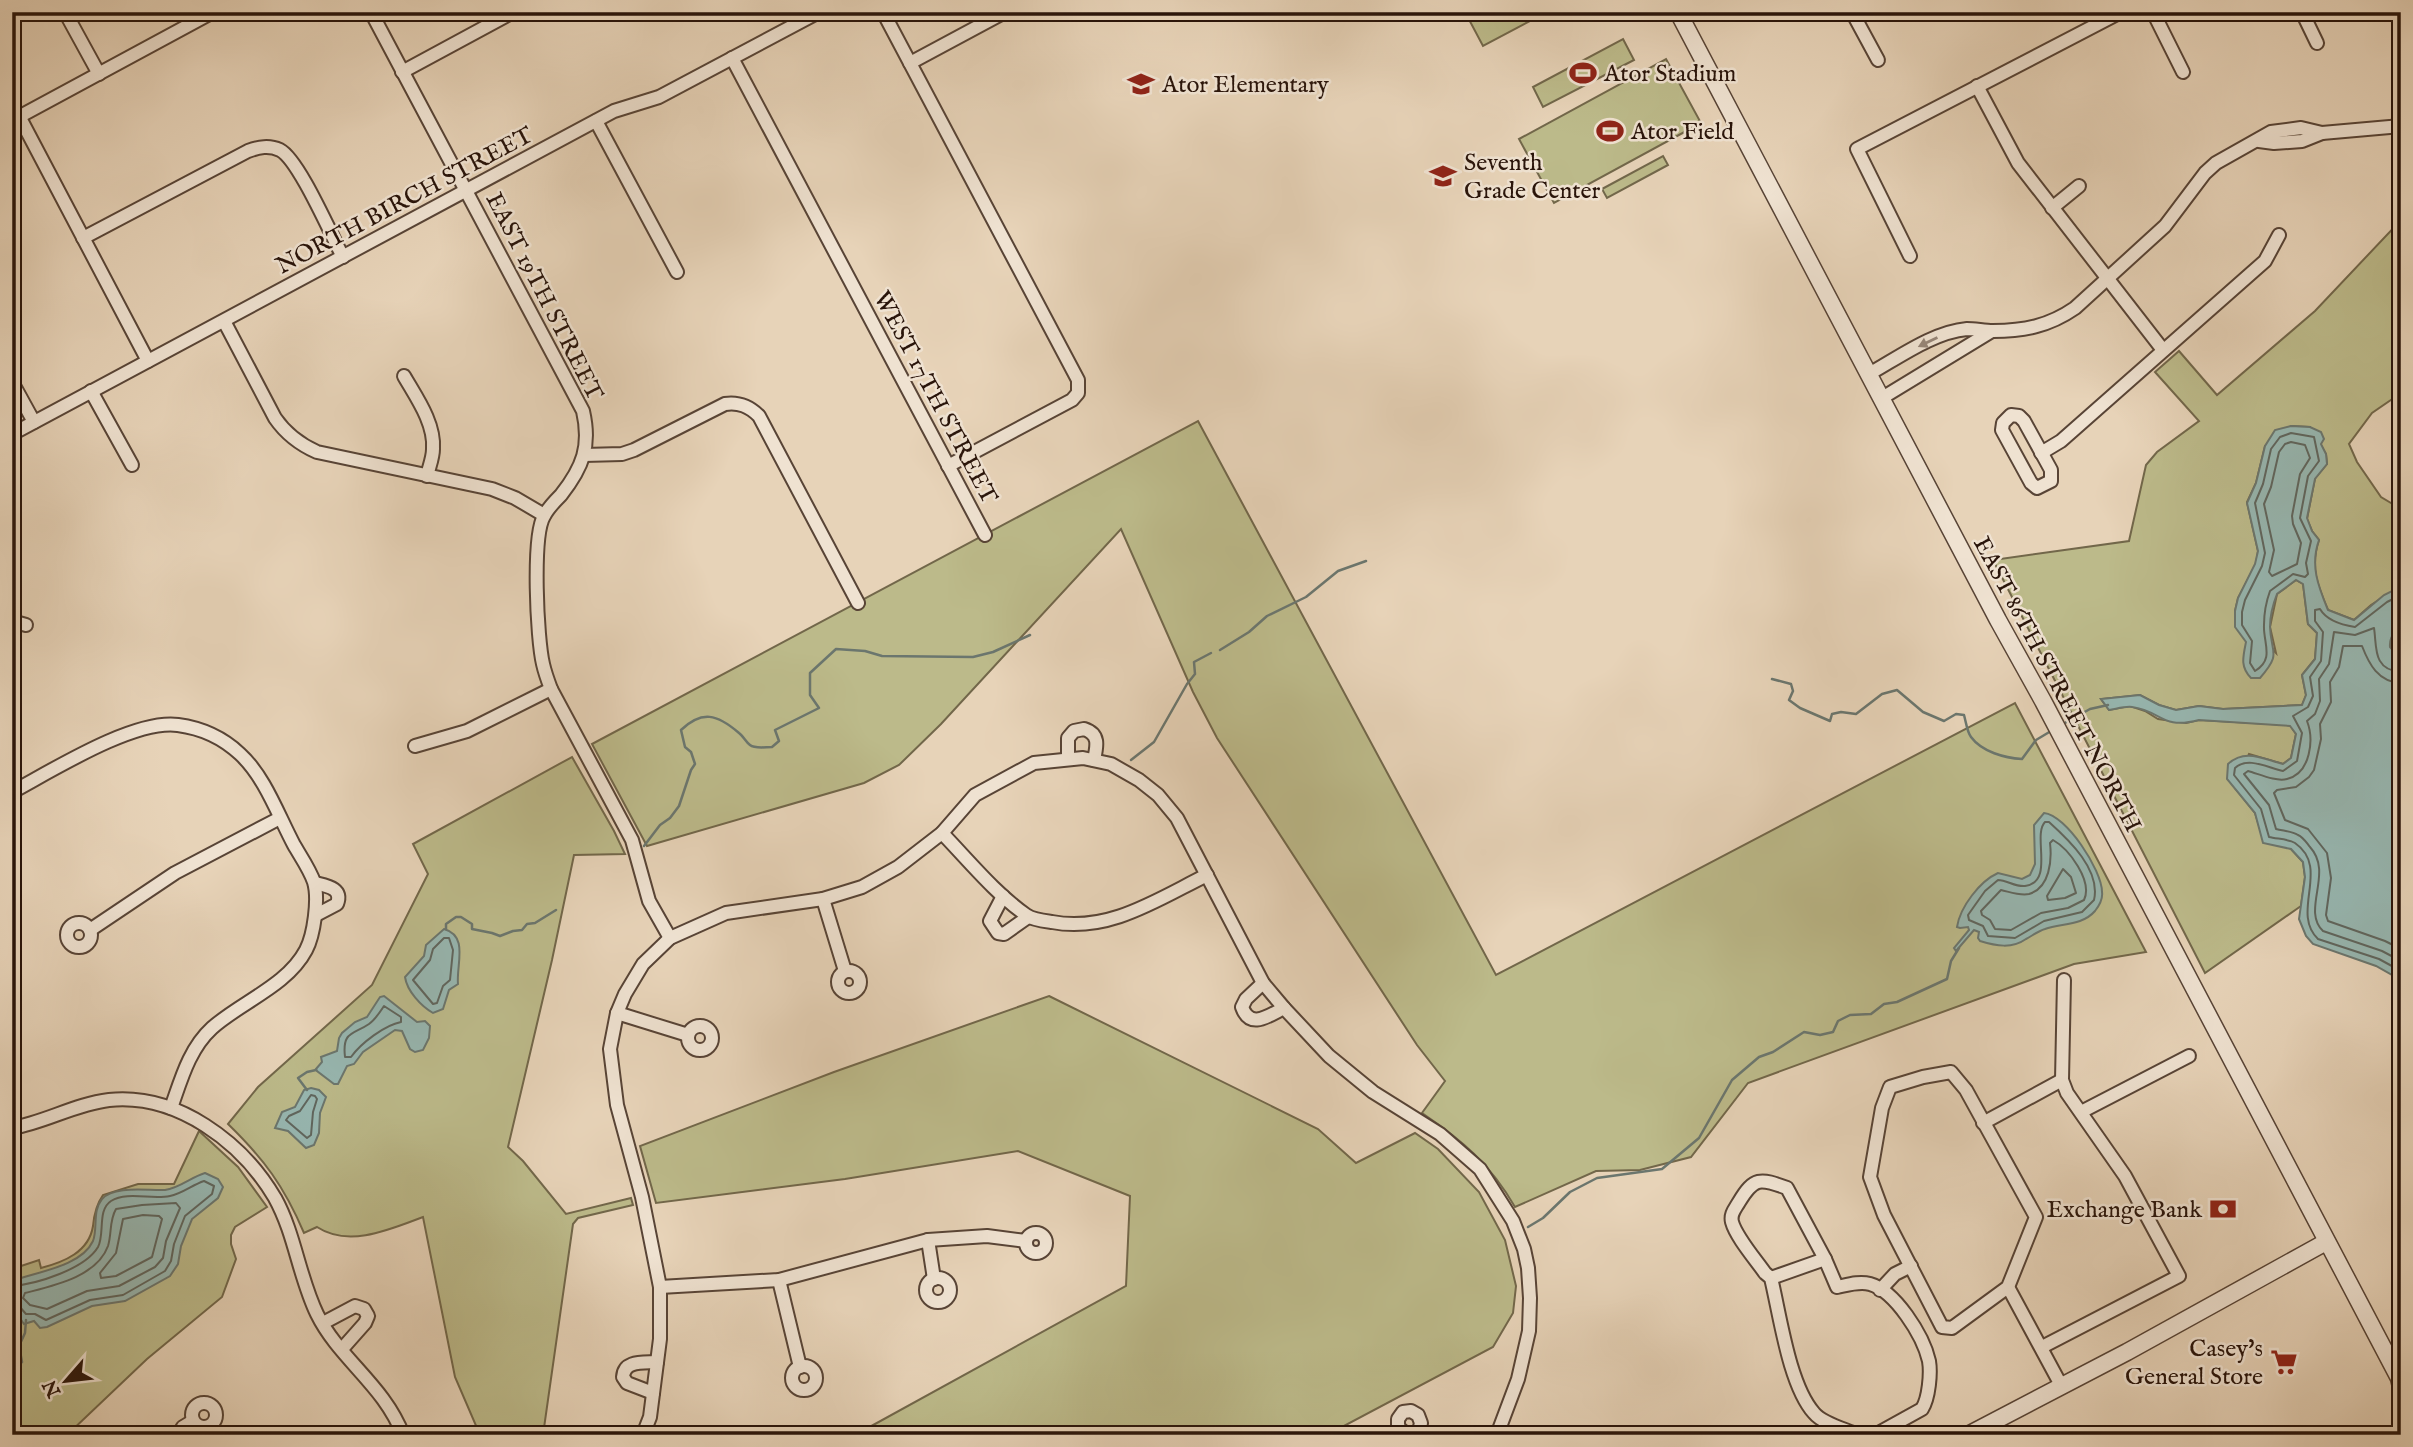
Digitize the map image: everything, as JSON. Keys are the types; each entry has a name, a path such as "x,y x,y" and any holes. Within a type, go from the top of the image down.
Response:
{"street":[{"path":"65,12 99,74"},
{"path":"148,361 83,237 15,118 213,12"},
{"name":"EAST 19TH STREET","path":"371,12 583,411 587,431 584,455"},
{"path":"402,72 513,12"},
{"name":"NORTH BIRCH STREET","path":"12,434 614,111 659,97 819,12"},
{"path":"883,12 1078,380 1078,393 1072,400 948,466"},
{"path":"910,63 1005,12"},
{"name":"EAST 86TH STREET NORTH","path":"1678,12 2400,1382"},
{"path":"1852,12 1878,60"},
{"path":"1910,256 1857,149 2121,12"},
{"path":"2153,12 2183,72"},
{"path":"2302,12 2317,43"},
{"name":"WEST 17TH STREET","path":"732,58 985,536"},
{"path":"1977,86 2010,151 2163,350"},
{"path":"596,121 677,272"},
{"path":"1869,374 1945,334 1966,329 1993,331 2035,327 2050,323 2075,308 2165,226 2205,173 2216,163 2271,132 2301,128 2322,133 2401,125"},
{"path":"83,237 248,151 263,147 286,155 294,164 343,257"},
{"path":"2052,208 2079,187"},
{"path":"2041,453 2061,440 2265,261 2279,235"},
{"path":"224,321 275,418 289,435 317,452 503,493 544,515"},
{"path":"1882,398 1993,331"},
{"path":"404,376 430,429 433,447 427,476"},
{"path":"12,382 34,422"},
{"path":"91,391 131,466"},
{"path":"670,938 649,901 632,841 551,689 542,663 536,551 544,515 574,477 584,455 622,454 726,404 744,405 759,416 858,603"},
{"path":"2011,415 2019,416 2024,421 2041,453 2051,470 2051,481 2037,488 2031,483 2002,430 2003,423 2011,415"},
{"path":"12,621 26,625"},
{"path":"415,746 467,731 551,689"},
{"path":"12,792 121,735 148,727 176,724 198,729 217,736 241,755 263,785 315,883 316,915 306,950 291,969 212,1028 197,1045 184,1070 172,1108"},
{"path":"1068,758 1068,738 1074,731 1084,729 1096,737 1094,760"},
{"path":"643,1435 650,1416 660,1339 660,1287 642,1197 612,1076 610,1049 617,1013 643,964 670,938 726,913 823,900 862,887 898,867 942,833 975,794 1034,763 1068,758 1111,764 1158,795 1177,818 1263,983 1340,1065 1373,1092 1440,1134 1480,1169 1513,1221 1528,1268 1529,1331 1518,1379 1497,1435"},
{"path":"90,930 175,873 280,818"},
{"path":"942,833 1028,917 1056,923 1086,924 1117,919 1207,875"},
{"path":"315,883 337,891 339,898 337,904 316,915"},
{"path":"1003,895 990,921 998,933 1004,934 1028,917"},
{"path":"823,900 845,971"},
{"path":"2042,1347 2179,1276 2125,1176 2067,1093 2062,1080 2064,980"},
{"path":"1263,983 1246,999 1242,1007 1245,1014 1251,1020 1258,1021 1284,1008"},
{"path":"617,1013 688,1035"},
{"path":"2081,1112 2189,1056"},
{"path":"1951,1072 1966,1090 1983,1123 2036,1217 2008,1287 1952,1328 1942,1327 1884,1215 1870,1177 1882,1108 1890,1087 1951,1072"},
{"path":"1983,1123 2062,1080"},
{"path":"12,1128 30,1125 83,1104 112,1100 143,1102 172,1108 207,1126 228,1142 250,1165 275,1199 307,1290 323,1323 384,1398 403,1435"},
{"path":"1858,1435 1813,1413 1796,1381 1771,1278 1732,1224 1732,1214 1747,1188 1754,1182 1768,1180 1787,1188 1837,1287 1872,1284 1901,1306 1929,1362 1927,1402 1923,1409 1895,1427 1875,1435"},
{"path":"660,1287 779,1280 928,1240 987,1236 1026,1241"},
{"path":"928,1240 934,1279"},
{"path":"1968,1435 2062,1387 2326,1242"},
{"path":"1771,1278 1825,1259"},
{"path":"1880,1290 1895,1274 1911,1266"},
{"path":"779,1280 800,1367"},
{"path":"2008,1287 2062,1387"},
{"path":"323,1323 355,1306 364,1309 368,1316 365,1324 342,1349"},
{"path":"653,1393 627,1383 622,1377 623,1370 629,1364 657,1362"},
{"path":"178,1435 183,1427 193,1421"},
{"path":"1895,1427 1906,1435"}],"shaded area":[{"path":"1465,12 1547,12 1483,46"},
{"name":"Ator Stadium","path":"1623,39 1634,60 1543,107 1533,87"},
{"name":"Ator Field","path":"1666,59 1701,123 1554,203 1519,139"},
{"path":"1663,156 1668,165 1607,198 1602,189"},
{"path":"2401,220 2401,393 2372,413 2349,444 2357,462 2381,497 2401,509 2401,592 2398,588 2371,605 2354,620 2328,610 2316,575 2315,559 2319,540 2307,519 2315,478 2327,464 2326,454 2310,427 2291,426 2265,446 2256,483 2247,502 2258,551 2256,564 2238,598 2235,611 2276,653 2270,627 2277,594 2296,580 2303,584 2308,624 2317,633 2315,659 2302,675 2306,695 2302,705 2223,709 2199,706 2176,710 2140,695 2101,699 2109,710 2130,706 2158,719 2186,723 2199,720 2290,725 2296,734 2291,758 2283,764 2249,754 2235,788 2255,813 2259,826 2291,849 2303,862 2305,877 2301,906 2205,973 1993,560 2129,541 2146,465 2157,452 2199,421 2155,372 2179,351 2217,395 2315,311"},
{"path":"1198,421 1496,975 2015,703 2146,952 2074,964 1748,1083 1691,1157 1640,1170 1596,1171 1515,1207 1485,1165 1450,1133 1422,1113 1445,1081 1417,1045 1217,738 1193,692 1121,529 941,724 899,765 864,783 647,846 592,744"},
{"path":"2401,618 2401,659 2390,647 2389,638"},
{"path":"572,757 625,854 574,855 508,1147 523,1161 566,1214 631,1198 633,1205 578,1218 573,1224 543,1435 480,1435 455,1377 423,1217 397,1227 356,1236 329,1233 317,1227 304,1233 272,1174 228,1124 258,1087 372,985 428,874 413,844"},
{"path":"1049,996 1318,1129 1356,1163 1415,1133 1438,1149 1479,1192 1505,1240 1516,1286 1513,1313 1493,1347 1327,1435 855,1435 1126,1286 1130,1196 1018,1151 845,1179 656,1203 640,1146 834,1072"},
{"path":"199,1131 238,1167 267,1207 235,1227 231,1235 236,1259 222,1297 147,1359 67,1435 12,1435 12,1269 39,1260 41,1268 50,1266 81,1249 91,1235 96,1210 103,1195 138,1184 174,1184"}],"water":[{"path":"2291,426 2310,427 2321,432 2324,439 2321,444 2327,464 2315,479 2307,518 2319,540 2315,567 2328,610 2354,620 2384,595 2398,588 2400,595 2401,618 2390,647 2401,659 2401,980 2376,966 2313,944 2306,936 2299,919 2305,877 2303,862 2291,849 2263,843 2255,813 2227,779 2228,764 2234,759 2254,756 2283,764 2291,758 2296,734 2290,726 2199,720 2177,723 2132,707 2109,710 2101,699 2140,695 2176,710 2199,706 2223,709 2302,705 2306,695 2302,675 2315,659 2317,633 2308,624 2303,584 2296,580 2277,594 2270,623 2273,658 2260,678 2251,678 2245,670 2243,657 2246,642 2235,627 2238,598 2255,564 2258,551 2247,503 2256,483 2265,446 2275,430"},
{"path":"2044,813 2053,816 2072,833 2089,858 2102,892 2098,907 2090,916 2078,922 2042,930 2010,945 1980,941 1979,932 1974,930 1956,951 1954,948 1969,930 1968,927 1957,927 1959,919 1978,888 1998,873 2022,879 2030,875 2035,864 2034,825"},
{"path":"444,929 452,933 459,944 458,984 449,990 443,1009 433,1013 415,998 405,977 424,956 426,945"},
{"path":"384,996 417,1022 425,1021 430,1026 429,1038 423,1050 415,1052 410,1049 402,1031 395,1030 363,1052 354,1064 347,1066 338,1084 334,1084 316,1069 322,1062 321,1057 337,1051 342,1033 355,1022 367,1017 380,997"},
{"path":"304,1090 319,1090 326,1097 320,1113 319,1133 314,1145 306,1148 288,1131 275,1128 282,1112 295,1107"},
{"path":"205,1173 218,1179 223,1187 218,1198 192,1219 181,1246 178,1264 170,1276 125,1301 92,1306 47,1327 40,1328 34,1321 24,1324 12,1307 12,1281 68,1263 87,1250 93,1241 97,1209 102,1199 123,1190 170,1189"}],"waterway":[{"path":"1220,650 1249,632 1267,616 1306,597 1338,571 1366,561"},
{"path":"644,846 679,806 695,764 691,752 685,747 681,730 696,719 717,718 752,746 772,747 779,741 775,730 819,708 810,695 810,673 836,649 865,651 882,656 973,657 993,652 1030,635"},
{"path":"1131,760 1154,742 1195,674 1194,662 1211,653"},
{"path":"1772,679 1791,684 1793,691 1789,700 1800,708 1830,721 1832,714 1856,714 1882,694 1897,690 1923,712 1944,721 1956,714 1964,715 1968,732 1976,742 1987,750 2008,757 2022,759 2036,740 2051,731"},
{"path":"2063,724 2090,709 2108,705"},
{"path":"446,929 446,924 456,917 461,917 472,924 472,929 500,936 522,930 527,924 535,923 556,910"},
{"path":"1528,1227 1543,1218 1570,1192 1597,1178 1662,1169 1699,1138 1732,1080 1759,1057 1773,1052 1804,1032 1820,1035 1833,1032 1838,1021 1850,1015 1871,1014 1884,1004 1897,1002 1947,979 1951,961 1959,948"},
{"path":"307,1090 298,1078 316,1070"},
{"path":"12,1371 22,1362 19,1346 25,1333 26,1320"}],"railway":[{"path":"2385,1435 2401,1417"}],"place":[{"name":"Ator Stadium","path":"1583,73"},
{"name":"Ator Elementary","path":"1141,84"},
{"name":"Ator Field","path":"1610,131"},
{"name":"Seventh Grade Center","path":"1443,176"},
{"name":"Exchange Bank","path":"2223,1209"},
{"name":"Casey's General Store","path":"2284,1362"}]}
